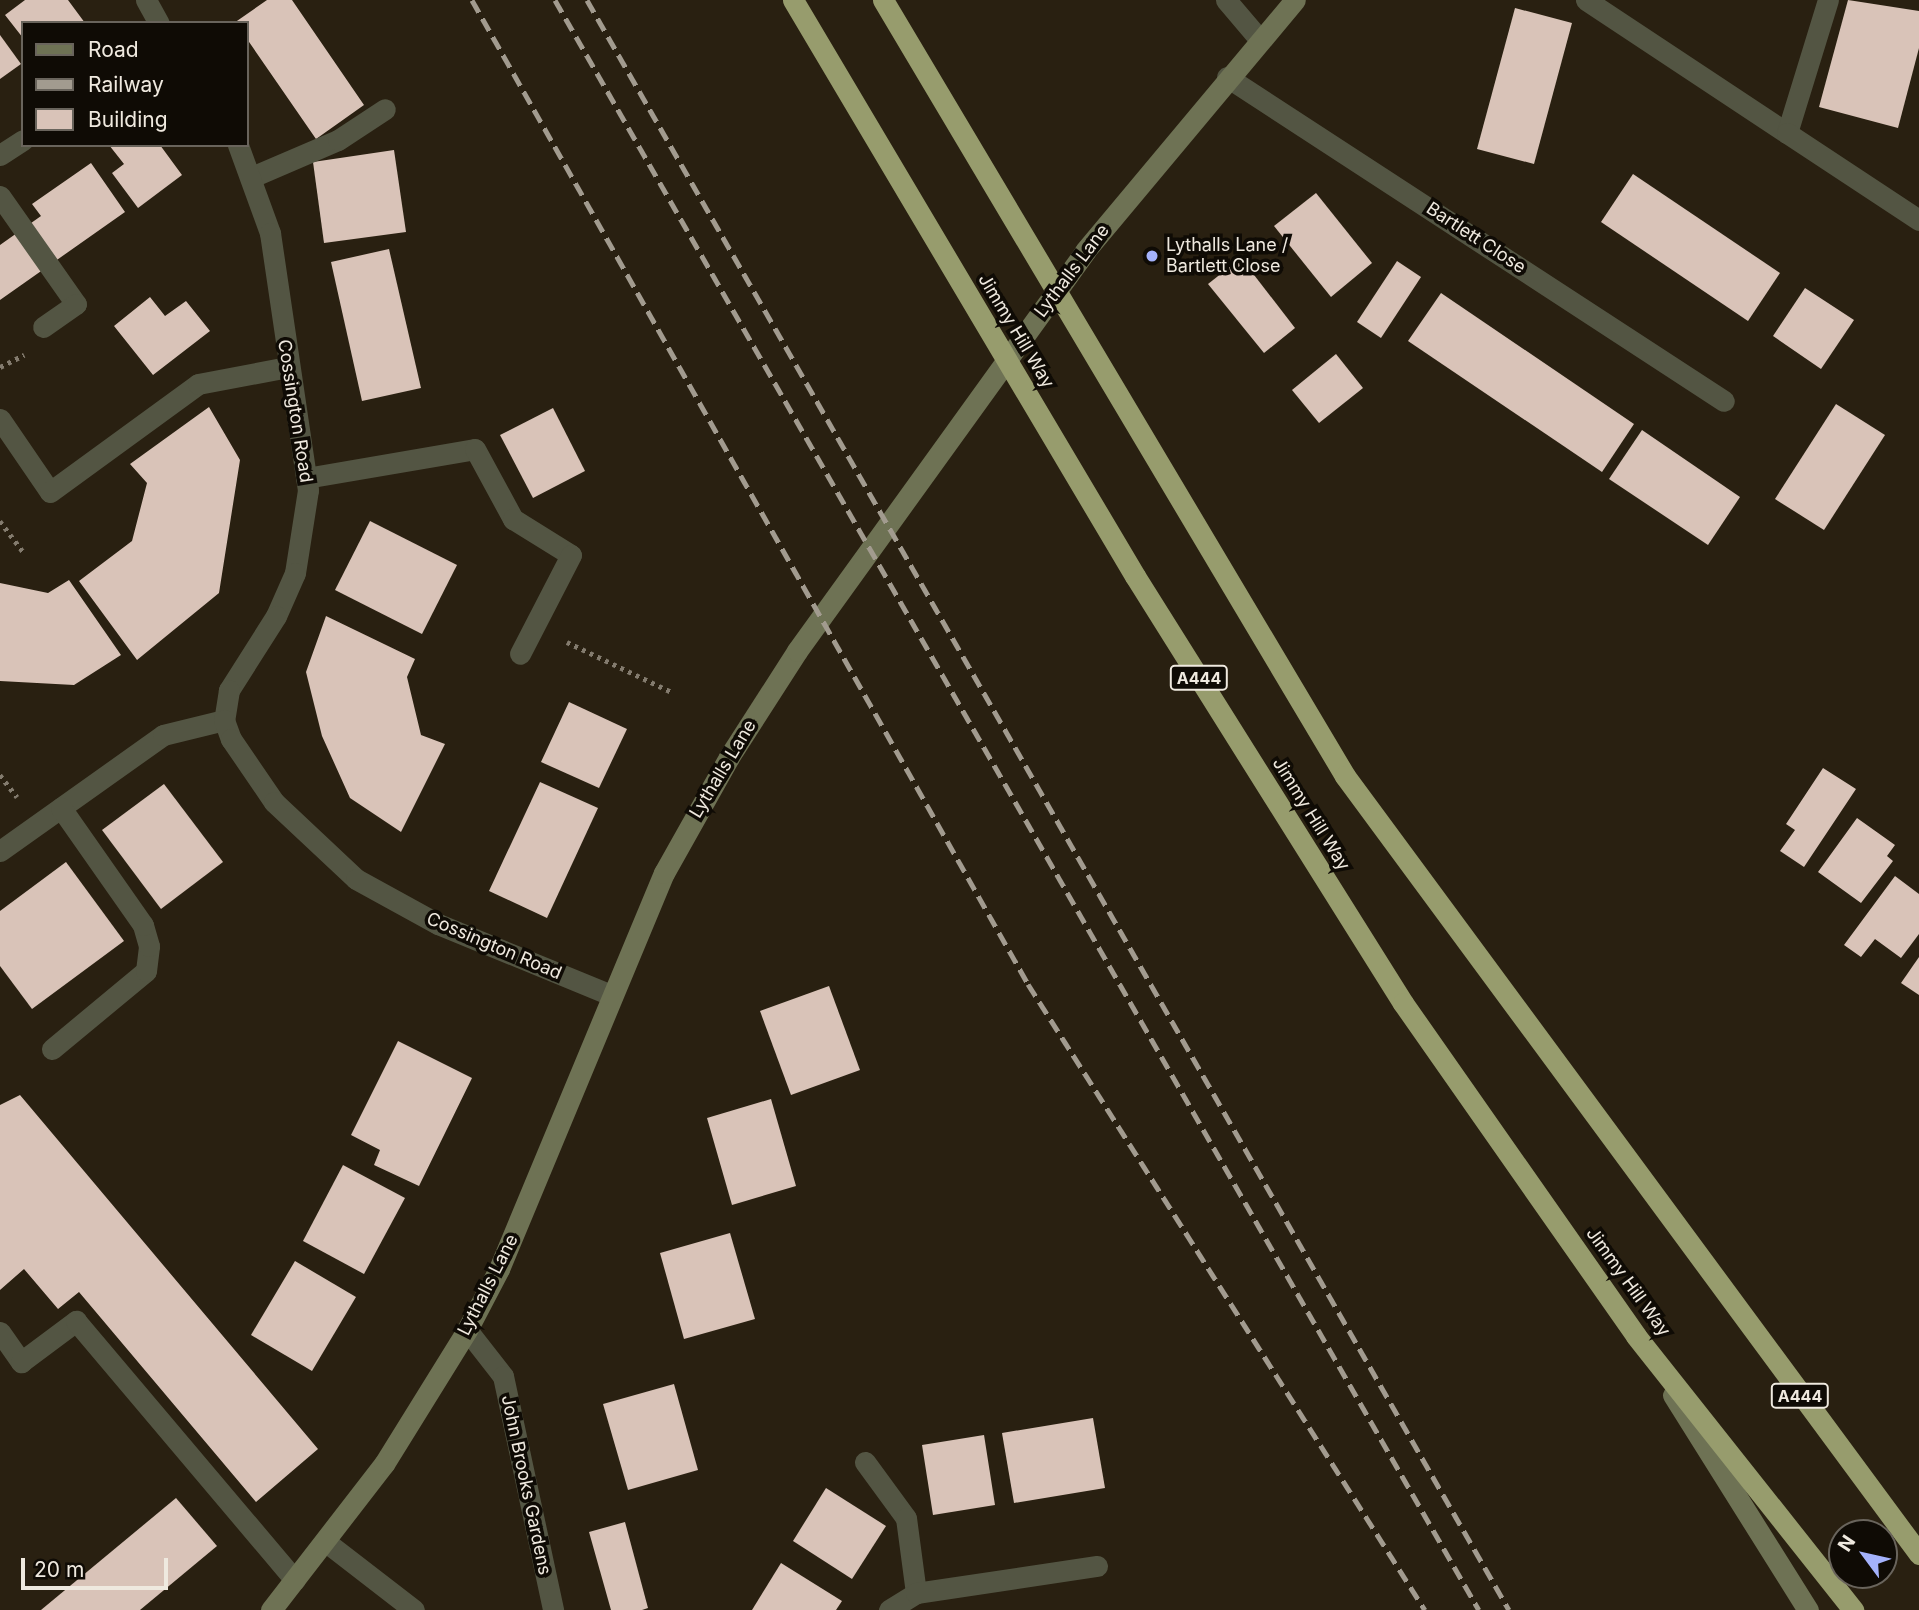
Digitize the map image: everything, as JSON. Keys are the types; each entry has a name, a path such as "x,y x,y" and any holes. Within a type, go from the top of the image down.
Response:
{"highway":[{"name":"Jimmy Hill Way","path":"793,0 1136,576 1396,992 1636,1336 1853,1610"},
{"name":"A444","path":"883,0 1345,776 1919,1555"}],"street":[{"path":"146,0 158,21"},
{"path":"1226,0 1260,40"},
{"name":"Lythalls Lane","path":"271,1610 327,1542 384,1464 467,1329 504,1258 611,995 664,873 729,757 797,651 1085,251 1227,77 1295,0"},
{"path":"1586,0 1919,220"},
{"path":"1787,133 1828,0"},
{"name":"Bartlett Close","path":"1227,77 1724,401"},
{"path":"254,176 338,141 385,109"},
{"path":"0,155 21,141"},
{"name":"Cossington Road","path":"239,147 254,176 270,233 306,478 305,535 295,573 276,616 229,690 224,720 274,802 356,879 438,924 611,995"},
{"path":"0,196 75,304 43,327"},
{"path":"0,419 50,492 198,384 288,367"},
{"path":"306,478 475,449 513,519 571,555 520,654"},
{"path":"0,851 163,735 224,720"},
{"path":"52,1049 146,971 149,946 143,925 61,808"},
{"path":"0,1332 22,1362 76,1321 295,1580"},
{"name":"John Brooks Gardens","path":"467,1329 503,1376 553,1610"},
{"path":"1636,1336 1808,1610"},
{"path":"865,1462 906,1518 916,1593"},
{"path":"327,1542 414,1610"},
{"path":"889,1610 916,1593 1097,1566"}],"path":[{"path":"0,367 3,371 30,349"},
{"path":"0,521 23,551"},
{"path":"534,627 672,692"}],"building":[{"path":"25,0 68,0 84,21 21,21 21,35 5,15"},
{"path":"267,0 292,0 364,105 316,139 248,40 248,21 237,21"},
{"path":"1848,0 1919,11 1919,48 1898,128 1819,107"},
{"path":"1515,8 1572,23 1534,164 1477,149"},
{"path":"0,35 21,64 0,79"},
{"path":"111,147 161,147 182,175 138,208 112,173 124,164"},
{"path":"394,150 406,232 324,243 313,162"},
{"path":"91,163 125,212 0,300 0,245 41,216 32,204"},
{"path":"1633,174 1780,273 1748,321 1601,222"},
{"path":"1316,193 1372,263 1331,297 1274,226"},
{"path":"389,249 421,388 362,401 331,262"},
{"path":"1241,258 1295,328 1264,353 1208,284"},
{"path":"1397,261 1421,277 1381,338 1357,322"},
{"path":"1805,288 1854,320 1821,369 1773,336"},
{"path":"1441,293 1634,424 1602,472 1408,341"},
{"path":"150,297 165,316 186,301 210,331 153,375 114,326"},
{"path":"1336,354 1363,388 1319,423 1292,390"},
{"path":"1836,404 1885,435 1824,530 1775,499"},
{"path":"209,407 240,460 219,593 137,660 79,581 132,541 147,483 130,464"},
{"path":"553,408 585,471 533,498 500,435"},
{"path":"1642,430 1740,497 1708,545 1609,479"},
{"path":"370,521 457,565 422,634 335,590"},
{"path":"69,580 121,655 74,685 0,681 0,583 48,593"},
{"path":"326,616 415,659 407,677 421,735 445,744 401,832 350,798 322,736 306,672"},
{"path":"569,702 627,729 599,788 541,762"},
{"path":"1823,768 1856,789 1804,867 1780,851 1795,830 1786,824"},
{"path":"540,782 598,808 547,918 489,891"},
{"path":"164,784 223,862 161,909 102,830"},
{"path":"1857,818 1895,845 1887,856 1893,861 1861,903 1818,872"},
{"path":"66,862 124,941 32,1009 0,966 0,911"},
{"path":"1895,876 1919,894 1919,934 1901,958 1875,939 1861,957 1844,945"},
{"path":"1919,957 1919,995 1901,983"},
{"path":"829,986 860,1070 791,1095 760,1011"},
{"path":"398,1041 472,1078 419,1186 374,1165 380,1150 351,1135"},
{"path":"20,1095 318,1449 256,1502 79,1292 58,1309 24,1269 0,1290 0,1105"},
{"path":"771,1099 796,1186 732,1205 707,1118"},
{"path":"343,1165 405,1198 364,1274 303,1241"},
{"path":"730,1233 755,1319 684,1339 660,1253"},
{"path":"295,1261 356,1297 312,1371 251,1335"},
{"path":"674,1384 698,1470 628,1490 603,1404"},
{"path":"1093,1418 1105,1488 1014,1503 1002,1433"},
{"path":"984,1435 995,1505 933,1515 922,1445"},
{"path":"826,1488 886,1526 852,1579 793,1541"},
{"path":"176,1498 217,1546 140,1610 41,1610"},
{"path":"625,1522 648,1608 642,1610 611,1610 589,1532"},
{"path":"781,1563 842,1601 836,1610 752,1610"}],"railway":[{"path":"472,0 1028,984 1425,1610"},
{"path":"555,0 1479,1610"},
{"path":"587,0 1509,1610"}],"place":[{"name":"Lythalls Lane / Bartlett Close","path":"1152,256"}]}
